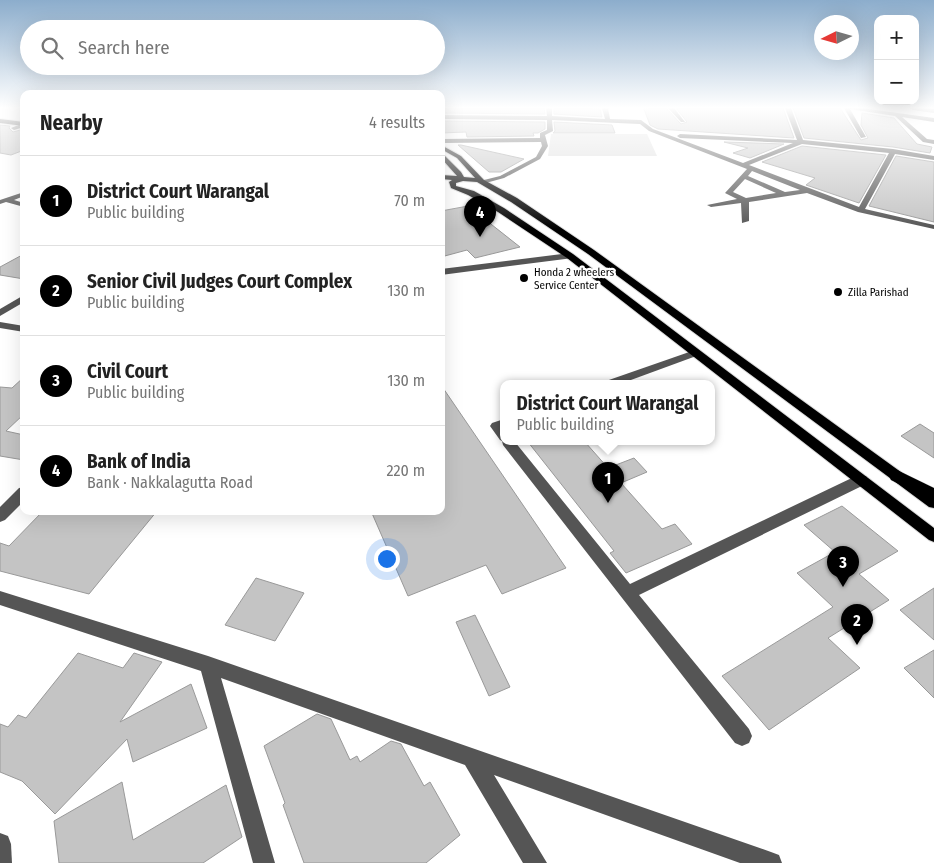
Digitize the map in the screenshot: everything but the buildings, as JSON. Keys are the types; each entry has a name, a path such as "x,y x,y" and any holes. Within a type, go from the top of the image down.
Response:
{"highway":[{"path":"897,476 934,496"}],"main road":[{"path":"445,148 452,151 468,164 482,182"},
{"path":"445,158 459,173 460,179"},
{"path":"445,177 473,179 514,200 591,252 934,503"},
{"path":"460,179 452,182 454,187 458,189 477,189 481,187 482,182"},
{"path":"445,187 471,193 501,210 570,256 934,536"}],"street":[{"path":"482,182 502,177 538,158 544,148"},
{"path":"701,148 861,210 934,227"},
{"path":"743,165 785,148"},
{"path":"859,148 934,158"},
{"path":"861,210 893,152"},
{"path":"745,200 729,192 751,168"},
{"path":"743,176 783,194"},
{"path":"711,205 808,190"},
{"path":"3,201 20,195"},
{"path":"745,200 745,221"},
{"path":"3,201 20,205"},
{"path":"445,272 570,256"},
{"path":"0,313 20,300"},
{"path":"0,325 20,328"},
{"path":"621,380 695,353"},
{"path":"510,445 742,736"},
{"path":"627,593 861,480"},
{"path":"0,516 20,496"},
{"path":"0,598 208,665 771,863"},
{"path":"208,665 264,863"},
{"path":"471,757 536,863"},
{"path":"0,844 1,863"}],"shaded area":[{"path":"549,148 653,148 657,156 548,156"}],"place":[{"name":"Bank of India","path":"480,237"},
{"name":"Honda 2 wheelers Service Center","path":"524,278"},
{"name":"Zilla Parishad","path":"838,292"},
{"name":"District Court Warangal","path":"608,503"},
{"name":"Civil Court","path":"843,587"},
{"name":"Senior Civil Judges Court Complex","path":"857,645"}]}
